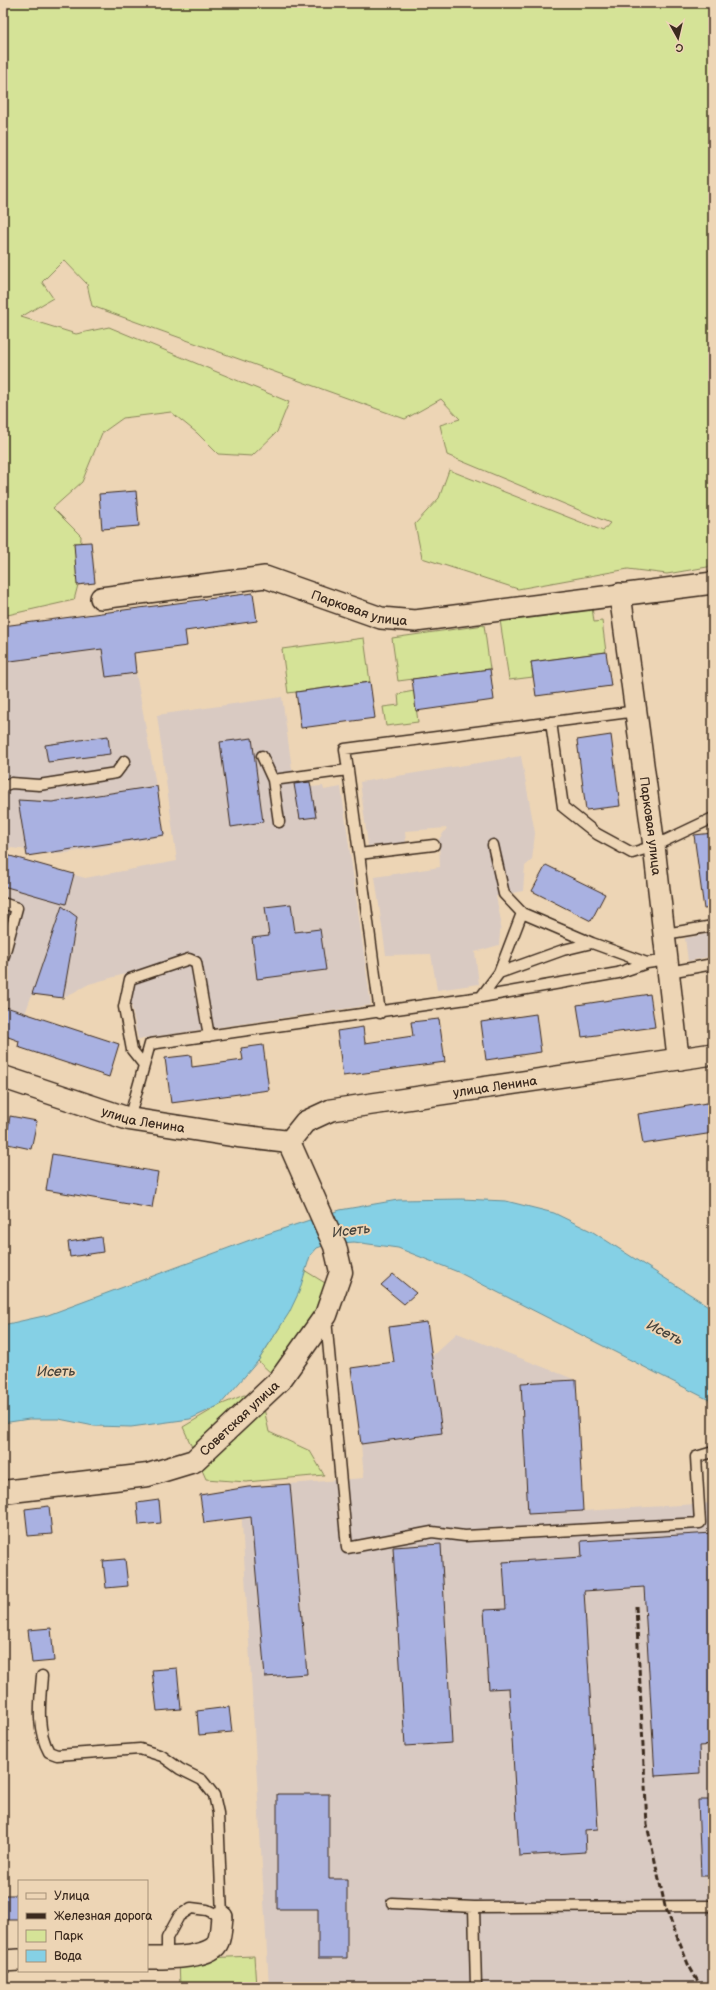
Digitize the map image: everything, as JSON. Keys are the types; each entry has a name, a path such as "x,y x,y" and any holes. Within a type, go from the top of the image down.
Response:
{"street":[{"name":"Парковая улица","path":"101,598 265,577 381,618 415,621 713,583"},
{"name":"Парковая улица","path":"620,594 637,711 665,934 677,1048 680,1059"},
{"name":"улица Ленина","path":"3,1077 129,1119 238,1136 289,1142 305,1122 331,1110 713,1054"},
{"name":"Советская улица","path":"3,1492 148,1475 194,1461 280,1380 326,1315 341,1272 335,1246 289,1142"},
{"path":"157,1958 211,1950 218,1943 222,1917"},
{"path":"3,1961 18,1960"}],"lane":[{"path":"380,1013 345,749 637,711"},
{"path":"551,722 564,807 597,834 632,853 654,846 713,818"},
{"path":"262,756 274,780 279,822"},
{"path":"3,786 11,783 39,785 116,774 125,761"},
{"path":"274,780 348,770"},
{"path":"360,854 434,845"},
{"path":"493,845 504,894 522,913 592,943 647,963 668,966 713,964"},
{"path":"3,903 17,908 3,959"},
{"path":"481,997 499,973 522,913"},
{"path":"665,934 713,926"},
{"path":"499,973 564,950 592,943"},
{"path":"144,1065 132,1050 124,1007 130,979 189,959 196,962 208,1036"},
{"path":"129,1119 150,1044 380,1013 481,997 618,973 647,963"},
{"path":"326,1315 347,1548 432,1532 465,1536 700,1523 696,1457 713,1452"},
{"path":"42,1676 39,1714 45,1745 49,1752 57,1754 140,1749 162,1756 180,1769 202,1780 214,1795 218,1813 222,1917 207,1910 191,1908 179,1916 157,1958"},
{"path":"392,1903 474,1907 713,1906"},
{"path":"474,1907 476,1987"}],"shaded area":[{"path":"128,610 136,673 165,836 61,854 3,847 3,626"},
{"path":"282,697 294,783 310,781 311,787 323,786 324,790 341,787 371,1005 138,1039 125,974 89,984 63,998 32,994 16,1040 3,1035 3,854 85,878 177,861 157,715"},
{"path":"521,756 535,833 532,860 525,866 523,891 496,896 501,921 499,945 475,952 479,984 437,990 431,954 386,955 375,877 440,867 439,839 447,828 405,831 406,843 368,846 360,782"},
{"path":"713,933 713,956 688,961 685,938"},
{"path":"457,1333 576,1380 583,1511 713,1503 713,1987 269,1987 240,1488 364,1478 361,1444 442,1433 431,1357"}],"green space":[{"path":"3,3 713,3 713,566 667,574 628,569 518,589 422,558 415,524 439,498 449,470 603,531 610,523 447,455 440,425 460,419 441,399 405,419 92,306 87,284 64,260 42,282 53,298 21,317 76,334 109,327 289,402 277,432 252,456 218,454 197,433 171,412 123,418 102,433 82,482 53,508 81,536 79,581 74,600 3,616"},
{"path":"592,607 594,622 602,621 606,652 531,662 533,677 509,680 500,620"},
{"path":"484,625 490,669 398,681 392,638"},
{"path":"364,638 370,682 288,693 282,649"},
{"path":"414,691 418,722 386,726 383,707 399,705 398,694"},
{"path":"304,1270 330,1286 291,1370 272,1374 258,1361 291,1307"},
{"path":"244,1395 262,1399 269,1432 310,1451 324,1475 246,1482 206,1479 183,1427 220,1405"},
{"path":"254,1956 256,1987 180,1987 179,1959"}],"water":[{"name":"Исеть","path":"461,1199 506,1201 554,1213 593,1232 713,1309 713,1402 458,1272 398,1248 354,1242 328,1244 317,1248 310,1256 299,1292 289,1313 258,1361 220,1405 190,1419 131,1427 94,1426 59,1419 29,1419 3,1423 3,1325 48,1315 258,1237 340,1210 398,1200"}],"building":[{"path":"136,491 139,526 102,529 99,494"},
{"path":"91,542 95,583 77,585 74,543"},
{"path":"253,593 257,621 185,631 187,646 134,653 136,673 106,677 102,649 3,662 3,626"},
{"path":"606,652 611,686 536,696 531,662"},
{"path":"490,669 494,700 416,711 412,679"},
{"path":"370,682 375,718 301,728 296,692"},
{"path":"611,735 620,806 586,810 577,740"},
{"path":"108,736 110,754 48,762 45,745"},
{"path":"252,738 263,822 231,827 220,742"},
{"path":"310,782 316,817 300,819 294,784"},
{"path":"157,786 164,835 27,856 18,800 52,802"},
{"path":"713,833 713,908 704,909 694,835"},
{"path":"3,854 74,874 66,904 3,886"},
{"path":"546,865 605,894 591,921 532,891"},
{"path":"291,904 295,932 320,929 326,970 257,979 252,938 269,936 265,907"},
{"path":"62,906 77,917 63,998 32,994"},
{"path":"650,994 655,1027 582,1037 577,1005"},
{"path":"3,1006 119,1044 109,1077 18,1047 19,1041 3,1035"},
{"path":"536,1014 541,1052 486,1060 481,1022"},
{"path":"439,1019 445,1062 343,1076 337,1031 363,1027 365,1043 413,1036 411,1022"},
{"path":"263,1045 269,1090 171,1103 165,1058 191,1055 192,1067 243,1060 241,1048"},
{"path":"713,1102 713,1133 643,1144 638,1114"},
{"path":"10,1116 37,1121 31,1149 3,1143 3,1129 8,1129"},
{"path":"52,1154 158,1172 152,1208 46,1190"},
{"path":"101,1237 103,1252 70,1257 68,1242"},
{"path":"393,1274 416,1293 404,1304 381,1285"},
{"path":"427,1322 442,1433 361,1444 351,1368 394,1362 389,1327"},
{"path":"576,1380 583,1511 528,1514 521,1383"},
{"path":"290,1484 307,1674 265,1677 251,1517 204,1523 200,1495 248,1487"},
{"path":"159,1500 161,1523 139,1525 137,1503"},
{"path":"49,1506 52,1534 28,1536 25,1509"},
{"path":"713,1533 713,1745 699,1746 700,1773 655,1776 644,1587 584,1591 598,1829 585,1830 586,1852 519,1856 509,1688 489,1689 484,1610 506,1609 503,1562 582,1557 581,1541"},
{"path":"441,1544 452,1743 405,1746 393,1547"},
{"path":"125,1559 128,1586 106,1588 103,1561"},
{"path":"51,1628 54,1661 32,1663 28,1630"},
{"path":"177,1668 181,1709 157,1711 152,1670"},
{"path":"229,1707 232,1732 199,1735 197,1711"},
{"path":"277,1794 329,1794 329,1879 347,1879 347,1958 318,1958 318,1909 277,1909"},
{"path":"698,1800 713,1800 713,1876 701,1876"},
{"path":"5,1895 18,1895 18,1920 5,1920"}],"railway":[{"path":"636,1606 647,1825 665,1906 688,1964 701,1987"}]}
